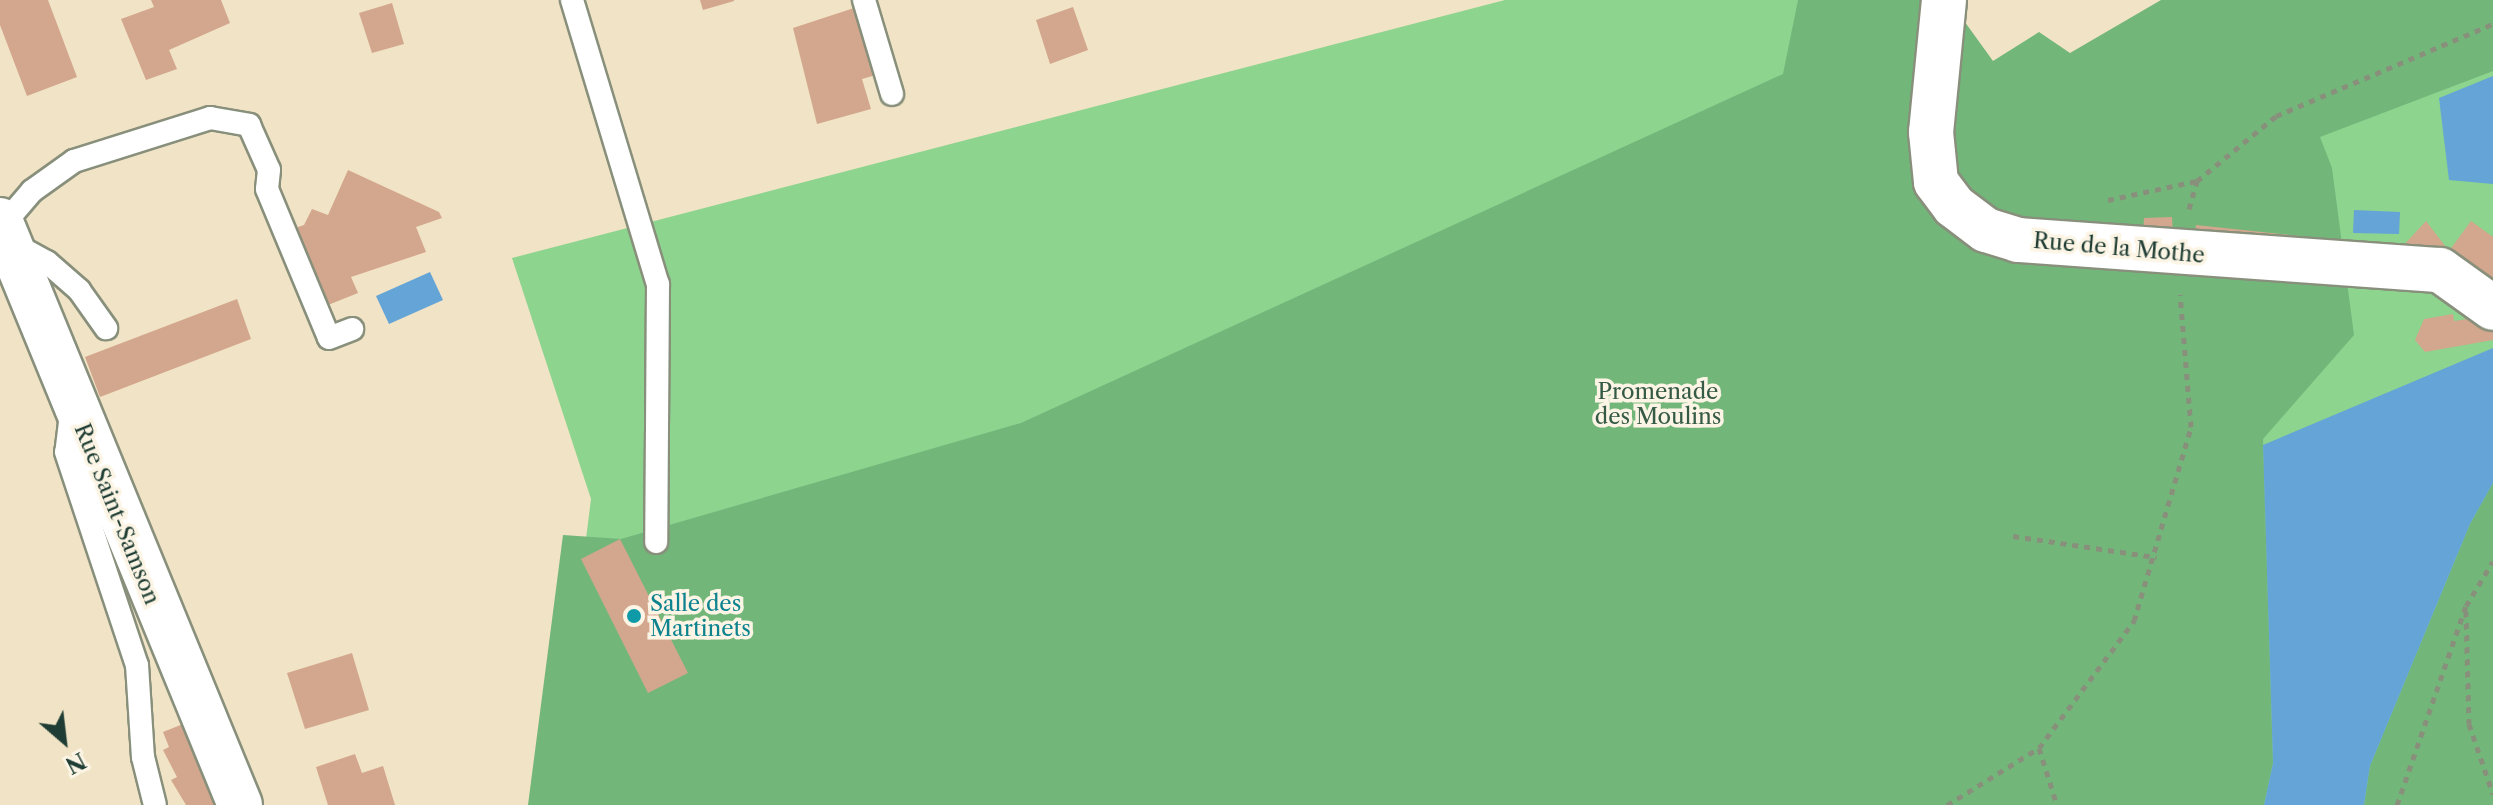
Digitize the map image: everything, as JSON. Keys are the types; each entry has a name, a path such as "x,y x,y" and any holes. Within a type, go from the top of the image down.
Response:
{"street":[{"name":"Rue de la Mothe","path":"1944,0 1931,132 1936,182 1954,206 1986,230 2018,240 2182,239 2440,270 2493,308"},
{"name":"Rue Saint-Samson","path":"4,229 72,404 240,805"}],"lane":[{"path":"572,0 658,284 656,542"},
{"path":"864,0 892,94"},
{"path":"106,328 79,290 4,229 32,191 74,161 210,118 249,125 269,170 267,189 329,338 352,329"},
{"path":"72,404 66,452 137,665 143,757 155,805"}],"path":[{"path":"2094,203 2197,181 2276,116 2493,24"},
{"path":"1947,805 2039,748 2134,621 2156,557 2191,427 2182,239 2197,181"},
{"path":"2013,536 2156,557"},
{"path":"2397,805 2466,606 2493,561"},
{"path":"2466,606 2469,724 2493,794"},
{"path":"2039,748 2057,805"}],"green space":[{"name":"Promenade des Moulins","path":"1505,0 1873,0 1993,86 2493,0 2493,805 553,802 591,499 512,258"},
{"name":"Promenade des Moulins","path":"1798,0 1949,0 1993,61 2039,32 2070,53 2161,0 2493,0 2493,71 2320,137 2332,168 2354,335 2263,439 2273,763 2264,805 528,805 563,535 621,539 1021,423 1783,74"},
{"path":"2493,483 2493,805 2364,805 2370,766 2470,524"}],"water":[{"path":"2493,76 2493,184 2449,180 2439,98"},
{"path":"2354,210 2400,212 2399,234 2353,233"},
{"path":"430,272 443,300 389,324 376,296"},
{"path":"2493,348 2493,483 2470,524 2370,766 2364,805 2264,805 2273,763 2263,445"}],"building":[{"path":"0,0 48,0 77,77 27,96 0,25"},
{"path":"151,0 221,0 230,23 169,50 177,69 146,80 121,19 154,7"},
{"path":"700,0 734,0 734,1 703,10"},
{"path":"392,3 404,44 372,53 359,13"},
{"path":"857,7 876,75 862,79 871,109 817,124 793,28"},
{"path":"1073,7 1088,50 1050,64 1036,20"},
{"path":"348,170 439,212 442,218 416,227 426,252 351,277 358,293 323,307 292,229 304,225 312,209 328,215"},
{"path":"2172,217 2173,236 2143,235 2144,218"},
{"path":"2426,221 2449,251 2194,241 2196,225 2402,247"},
{"path":"2471,221 2493,237 2493,283 2449,251"},
{"path":"237,299 251,339 100,397 85,357"},
{"path":"2453,314 2454,321 2486,316 2493,322 2493,340 2425,352 2415,340 2424,319"},
{"name":"Salle des Martinets","path":"620,539 688,673 648,693 581,559"},
{"path":"352,653 369,710 305,729 287,673"},
{"path":"183,724 200,766 225,805 186,805 171,780 177,777 163,750 169,747 163,732"},
{"path":"355,754 362,773 383,766 395,805 328,805 316,767"}],"place":[{"name":"Salle des Martinets","path":"634,616"}]}
